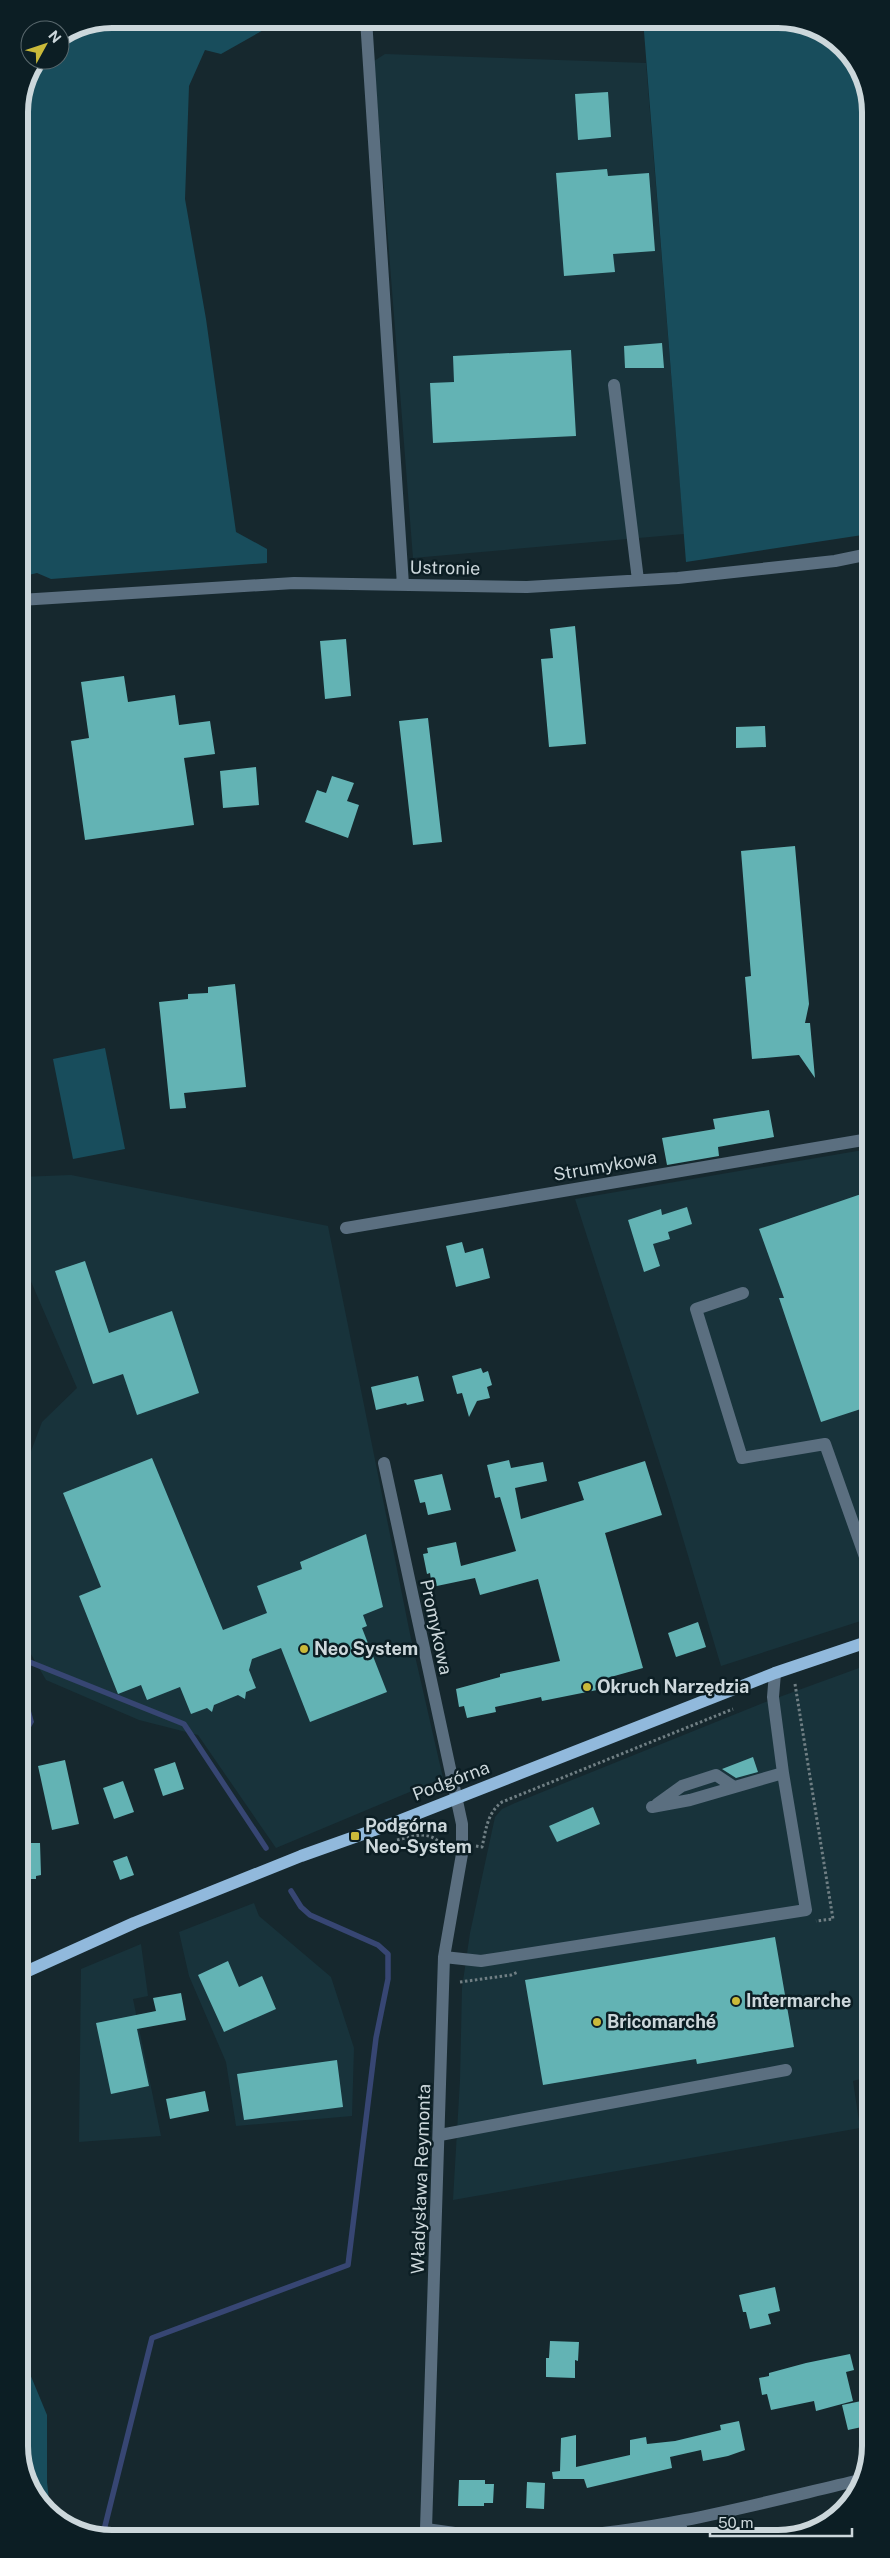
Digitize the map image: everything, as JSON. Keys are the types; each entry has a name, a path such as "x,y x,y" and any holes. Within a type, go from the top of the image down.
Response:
{"main road":[{"name":"Podgórna","path":"28,1970 134,1923 301,1856 775,1673 862,1644"}],"street":[{"path":"367,28 403,585"},
{"path":"614,385 638,580"},
{"name":"Ustronie","path":"28,600 294,583 527,587 638,580 835,561 862,555"},
{"name":"Strumykowa","path":"346,1228 862,1140"},
{"path":"743,1293 696,1309 742,1458 825,1444 862,1548"},
{"name":"Promykowa","path":"384,1463 455,1798"},
{"path":"444,1957 481,1961 806,1910 787,1806 774,1692 775,1673"},
{"path":"652,1806 682,1786 716,1775 734,1787 783,1773"},
{"name":"Władysława Reymonta","path":"431,2530 426,2529 440,2135 444,1957 462,1854 462,1824 455,1798"},
{"path":"440,2135 786,2070"},
{"path":"624,2530 680,2522 855,2481"},
{"path":"680,2522 682,2530"}],"path":[{"path":"774,1692 805,1681"},
{"path":"795,1684 833,1919 814,1922"},
{"path":"482,1847 489,1817 494,1808 502,1802 738,1706"},
{"path":"395,1840 429,1835 436,1838 442,1846"},
{"path":"460,1982 511,1975 519,1971"}],"shaded area":[{"path":"267,28 221,54 205,50 189,86 185,199 206,319 236,532 267,549 267,563 51,579 37,573 28,575 28,106 30,89 39,70 70,70 70,39 95,29"},
{"path":"644,28 795,29 821,39 842,56 856,79 862,100 862,535 686,562"},
{"path":"385,54 646,63 684,534 413,558 374,61"},
{"path":"105,1048 125,1149 73,1159 53,1059"},
{"path":"862,1150 862,1621 721,1666 670,1495 575,1199"},
{"path":"71,1175 328,1226 410,1634 443,1778 276,1848 198,1735 139,1720 46,1680 28,1649 28,1459 42,1422 77,1388 28,1275 28,1177"},
{"path":"862,1667 862,2078 853,2081 860,2128 453,2200 460,2080 462,1988 470,1933 495,1817 502,1809 515,1803 763,1703"},
{"path":"28,1708 34,1722 28,1730"},
{"path":"254,1903 259,1916 331,1977 354,2048 352,2116 236,2126 226,2062 189,1976 179,1932"},
{"path":"141,1944 148,1996 133,1999 161,2136 79,2142 81,1969"},
{"path":"28,2374 30,2374 47,2415 47,2482 49,2503 36,2484 28,2458"}],"building":[{"path":"608,92 611,137 578,140 575,94"},
{"path":"607,169 608,176 649,173 655,251 613,254 615,272 564,276 556,173"},
{"path":"662,343 664,368 625,368 624,346"},
{"path":"571,350 576,436 433,443 430,383 454,382 453,356"},
{"path":"575,626 586,744 549,747 541,659 553,658 550,629"},
{"path":"346,639 351,696 325,699 320,641"},
{"path":"124,676 128,702 175,695 179,725 210,721 215,754 184,758 194,825 85,840 71,741 89,738 81,682"},
{"path":"428,718 442,842 413,845 399,721"},
{"path":"765,726 766,747 736,748 736,727"},
{"path":"256,767 259,805 223,808 220,771"},
{"path":"332,776 354,783 347,801 359,805 348,838 305,822 317,790 326,793"},
{"path":"795,846 809,1004 805,1023 810,1023 815,1078 799,1055 752,1059 745,977 751,976 741,851"},
{"path":"235,984 246,1087 184,1093 186,1108 170,1109 159,1002 188,999 188,994 208,993 208,987"},
{"path":"769,1110 774,1137 718,1147 719,1156 667,1165 662,1138 715,1129 713,1119"},
{"path":"862,1194 862,1409 821,1422 779,1298 784,1298 759,1229"},
{"path":"687,1207 692,1224 668,1232 670,1239 653,1244 660,1266 644,1272 628,1220 661,1209 662,1215"},
{"path":"462,1242 465,1253 483,1248 490,1278 456,1287 446,1246"},
{"path":"85,1261 109,1333 172,1311 199,1393 137,1415 123,1374 93,1384 55,1271"},
{"path":"481,1368 483,1373 488,1371 492,1385 487,1387 490,1398 477,1401 469,1417 462,1393 457,1394 452,1376"},
{"path":"418,1376 424,1401 376,1410 371,1387"},
{"path":"152,1458 223,1630 267,1613 257,1586 302,1569 300,1562 366,1534 383,1607 363,1615 367,1626 362,1628 387,1692 310,1722 281,1648 252,1659 249,1670 256,1688 246,1692 245,1699 238,1695 214,1705 212,1712 207,1708 191,1714 180,1687 147,1700 141,1685 118,1694 79,1596 101,1587 63,1493"},
{"path":"509,1460 511,1468 543,1462 547,1481 515,1488 521,1519 584,1500 578,1482 645,1461 662,1515 605,1533 643,1668 600,1680 602,1689 542,1701 541,1697 495,1707 496,1712 467,1718 464,1706 459,1707 456,1689 500,1677 500,1674 560,1661 538,1579 480,1595 475,1578 432,1587 430,1573 427,1574 423,1554 428,1553 427,1548 456,1542 461,1566 516,1551 500,1497 495,1498 487,1465"},
{"path":"442,1474 451,1510 428,1515 425,1502 420,1503 414,1480"},
{"path":"698,1622 706,1647 676,1657 668,1633"},
{"path":"753,1757 758,1772 736,1778 722,1769"},
{"path":"65,1760 79,1824 52,1830 38,1766"},
{"path":"175,1762 184,1789 163,1796 154,1769"},
{"path":"123,1781 134,1812 114,1819 103,1788"},
{"path":"593,1807 600,1824 557,1842 549,1826"},
{"path":"28,1843 40,1843 41,1875 36,1876 36,1879 28,1879"},
{"path":"127,1856 134,1875 120,1880 113,1861"},
{"path":"775,1937 794,2047 697,2064 696,2059 543,2085 525,1980"},
{"path":"228,1961 239,1987 262,1976 276,2009 224,2032 198,1975"},
{"path":"181,1993 186,2020 137,2029 149,2086 111,2094 96,2023 156,2011 153,1998"},
{"path":"337,2060 343,2107 244,2120 237,2074"},
{"path":"205,2091 209,2111 170,2119 166,2099"},
{"path":"775,2287 780,2311 768,2314 771,2324 750,2329 739,2295"},
{"path":"550,2341 579,2342 578,2361 575,2360 575,2378 546,2377 546,2358 549,2358"},
{"path":"850,2354 854,2370 846,2372 853,2401 816,2411 814,2401 771,2410 767,2394 762,2395 759,2378 769,2376 769,2373"},
{"path":"862,2401 862,2427 848,2430 842,2405"},
{"path":"739,2421 745,2450 728,2456 703,2461 701,2450 670,2457 672,2468 587,2488 584,2479 553,2479 552,2472 560,2471 561,2438 576,2435 576,2467 630,2455 630,2440 646,2437 647,2444 675,2441 721,2430 720,2425"},
{"path":"459,2480 485,2480 485,2484 494,2484 493,2503 484,2503 484,2506 458,2506"},
{"path":"527,2482 545,2483 544,2509 526,2508"}],"waterway":[{"path":"28,1661 184,1724 266,1848"},
{"path":"104,2530 152,2338 348,2265 376,2038 388,1979 388,1954 378,1945 310,1915 301,1907 291,1891"}],"place":[{"name":"Neo System","path":"304,1649"},
{"name":"Okruch Narzędzia","path":"587,1687"},
{"name":"Podgórna Neo-System","path":"355,1836"},
{"name":"Intermarche","path":"736,2001"},
{"name":"Bricomarché","path":"597,2022"}]}
